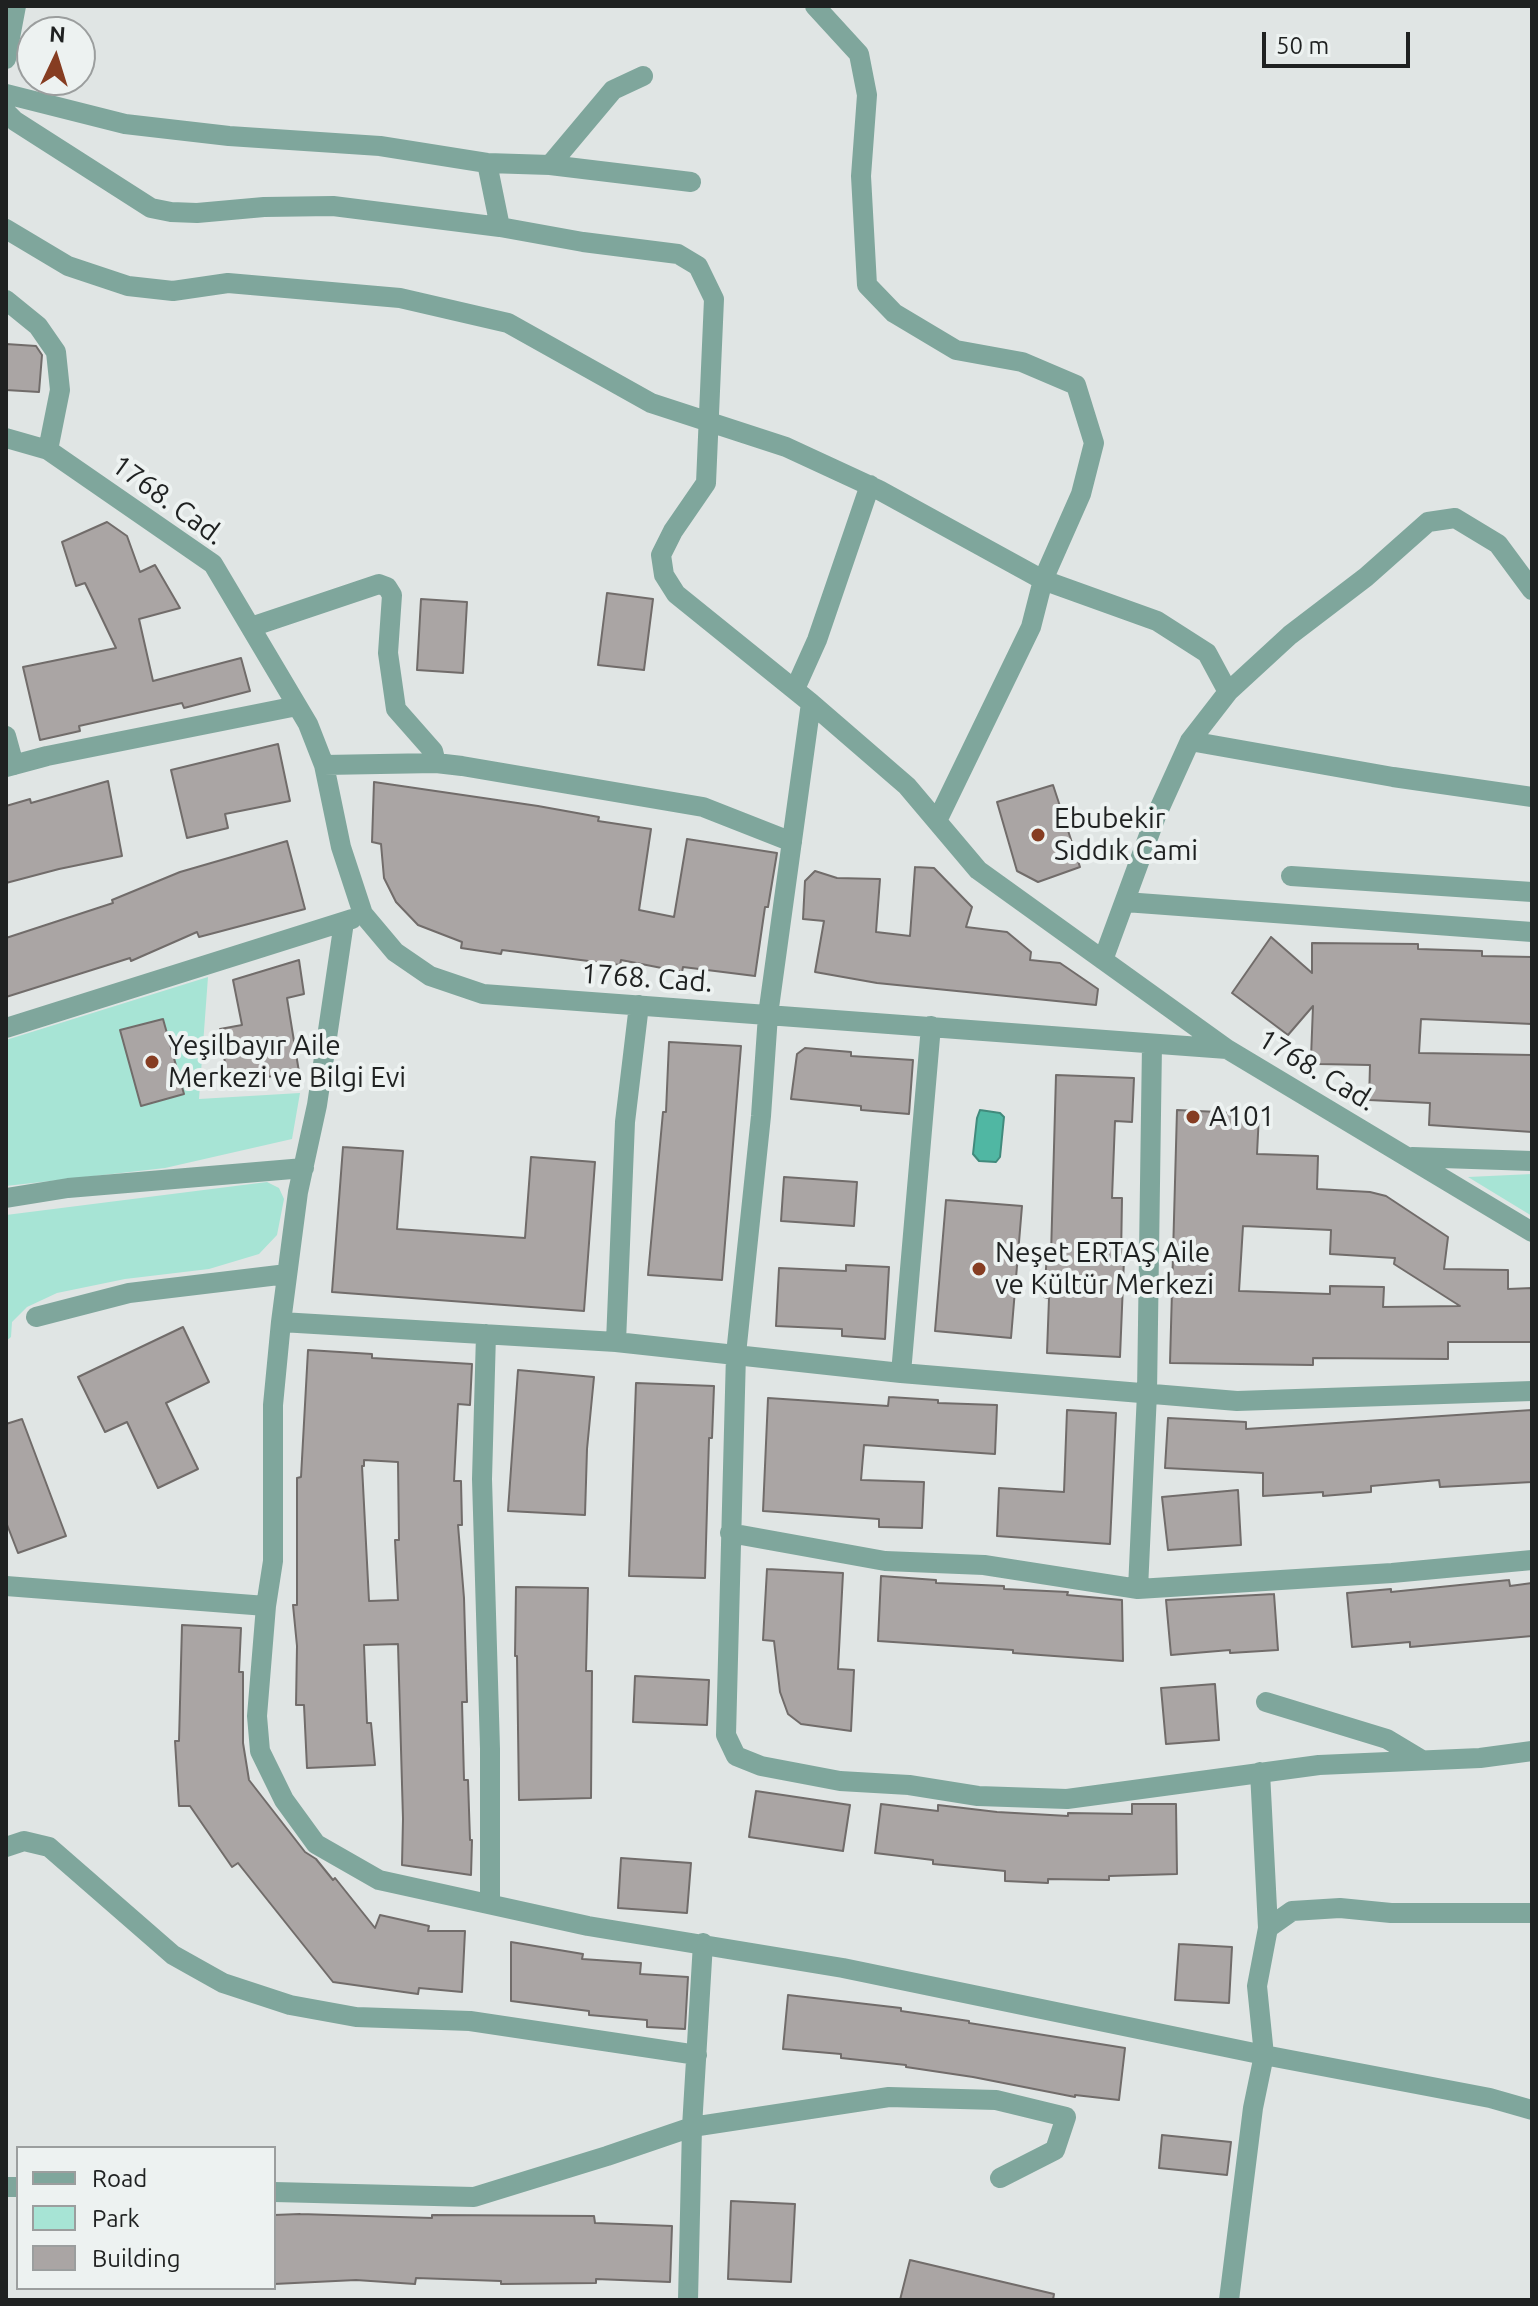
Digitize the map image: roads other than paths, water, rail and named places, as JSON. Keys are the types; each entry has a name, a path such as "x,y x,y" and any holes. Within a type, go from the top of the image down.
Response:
{"street":[{"path":"6,59 16,6"},
{"path":"815,6 859,54 867,95 861,176 867,285 894,313 956,350 1022,362 1076,385 1094,443 1081,494 1043,580 1031,627 937,821"},
{"path":"550,165 613,90 643,76"},
{"path":"6,94 125,124 229,136 380,146 487,163 550,165 691,182"},
{"path":"6,112 15,121 151,208 197,213 264,207 333,206 678,254 698,266 714,299 706,483 673,531 661,555 664,575 676,594 795,689 907,786 978,870 1227,1049"},
{"path":"487,163 500,227"},
{"path":"6,229 68,266 128,286 173,291 228,283 400,298 508,323 651,403 786,447 870,485 1043,580 1157,621 1207,653 1228,692"},
{"path":"6,300 38,326 56,352 60,390 48,450"},
{"name":"1768. Cad.","path":"6,438 48,450 213,564 308,724 324,765 353,918 430,976 483,994 1227,1049 1532,1232"},
{"path":"795,689 817,640 870,485"},
{"path":"1103,960 1156,816 1190,741 1228,692 1290,635 1366,577 1428,522 1455,518 1498,544 1532,590"},
{"path":"251,627 379,584 387,587 392,595 388,653 396,709 433,751 436,763"},
{"path":"811,703 768,1015 761,1116 736,1354 726,1735 736,1756 761,1766 840,1781 909,1785 978,1796 1067,1799 1319,1765 1480,1758 1532,1751"},
{"path":"6,736 10,766 297,706"},
{"path":"1190,741 1393,777 1532,797"},
{"path":"324,765 436,763 703,807 792,842"},
{"path":"1291,876 1532,892"},
{"path":"1125,902 1532,932"},
{"path":"6,1028 353,918 304,1168 281,1322 273,1405 273,1561 257,1716 260,1751 284,1800 316,1844 379,1880 588,1926 843,1968 1490,2098 1532,2110"},
{"path":"616,1342 625,1122 639,1005"},
{"path":"901,1373 931,1026"},
{"path":"1138,1589 1147,1393 1152,1044"},
{"path":"1408,1157 1532,1161"},
{"path":"6,1198 68,1188 304,1168"},
{"path":"36,1317 129,1293 287,1274"},
{"path":"281,1322 616,1342 901,1373 1237,1401 1532,1391"},
{"path":"486,1334 482,1479 490,1749 490,1903"},
{"path":"730,1533 885,1561 984,1565 1138,1589 1392,1573 1532,1560"},
{"path":"6,1586 266,1606"},
{"path":"1266,1702 1387,1739 1422,1760"},
{"path":"1229,2300 1253,2108 1264,2055 1257,1986 1268,1928 1260,1772"},
{"path":"15,1844 49,1847 173,1955 223,1983 277,2001 356,2017 470,2021 697,2055"},
{"path":"1268,1928 1292,1911 1532,1913"},
{"path":"688,2300 692,2127 703,1943"},
{"path":"276,2192 474,2197 692,2127 889,2097 996,2100 1066,2117 1055,2150 1000,2178"}],"place":[{"name":"Ebubekir Sıddık Cami","path":"1038,835"},
{"name":"Yeşilbayır Aile Merkezi ve Bilgi Evi","path":"152,1062"},
{"name":"A101","path":"1193,1117"},
{"name":"Neşet ERTAŞ Aile ve Kültür Merkezi","path":"979,1269"}]}
